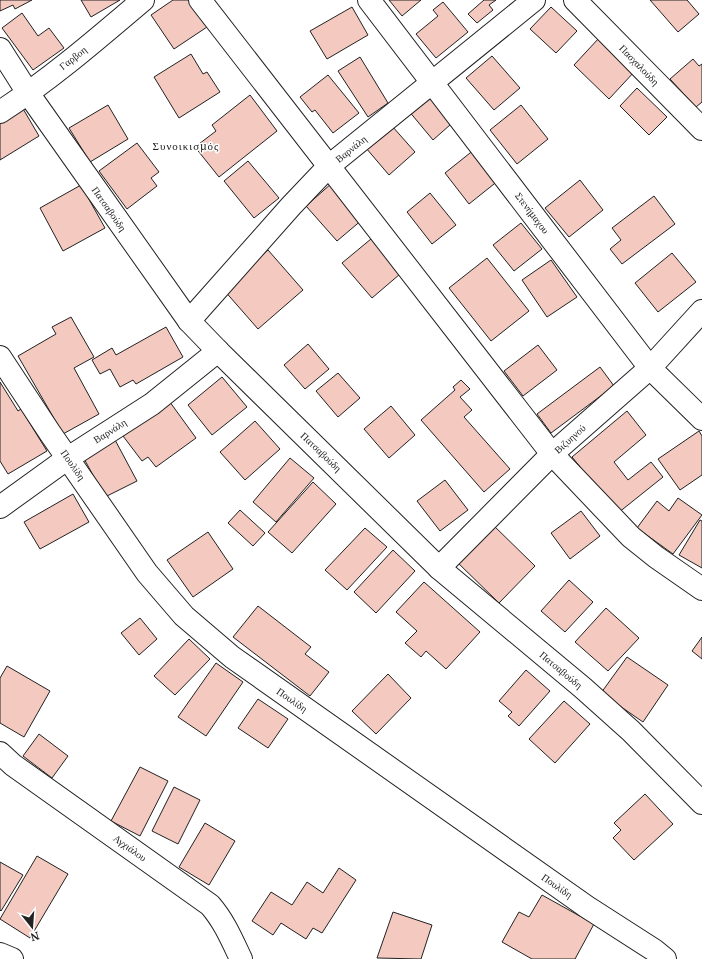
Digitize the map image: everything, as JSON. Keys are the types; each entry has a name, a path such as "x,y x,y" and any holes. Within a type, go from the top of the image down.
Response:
{"street":[{"name":"Γαρβοη","path":"0,112 28,93 109,30 143,0"},
{"path":"200,0 552,454 631,536 656,557 702,589"},
{"name":"Στενήμαχου","path":"369,0 650,368 702,419"},
{"name":"Βαρνάλη","path":"189,321 291,206 329,166 534,0"},
{"name":"Πασχαλούδη","path":"575,0 702,129"},
{"name":"Πατσαβούδη","path":"0,49 28,93 189,321 440,568 626,726 702,802"},
{"name":"Βιζυηνού","path":"440,568 552,454 650,368 702,312"},
{"name":"Βαρνάλη","path":"0,507 68,458 152,404 218,351"},
{"name":"Πουλίδη","path":"0,357 147,573 184,616 207,637 232,657 378,761 587,907 654,950 665,959"},
{"name":"Αγχιάλου","path":"0,753 13,765 210,905 218,914 241,959"},
{"path":"0,954 12,959"}],"building":[{"path":"0,0 32,0 15,9 13,5 0,11"},
{"path":"81,0 120,0 91,17"},
{"path":"173,0 189,0 207,27 174,49 151,15"},
{"path":"389,0 421,0 402,16"},
{"path":"484,0 496,0 489,5 493,10 477,23 468,14"},
{"path":"650,0 687,0 699,14 678,32"},
{"path":"443,2 468,32 436,58 416,34 438,16 433,10"},
{"path":"352,7 368,35 327,59 310,31"},
{"path":"551,7 577,31 556,53 530,29"},
{"path":"22,13 38,36 49,28 64,48 33,70 2,28"},
{"path":"599,38 635,71 609,99 574,65"},
{"path":"191,54 203,74 207,72 220,92 179,118 154,77"},
{"path":"492,56 520,88 494,110 466,78"},
{"path":"360,57 388,103 368,117 338,71"},
{"path":"693,59 699,66 702,64 702,102 696,107 670,79"},
{"path":"328,75 359,113 333,133 315,110 312,112 300,97"},
{"path":"434,88 459,117 433,140 408,110"},
{"path":"637,88 667,117 649,135 620,106"},
{"path":"250,95 277,131 219,177 195,147 216,131 212,125"},
{"path":"108,105 128,139 90,162 69,128"},
{"path":"521,105 548,139 517,164 490,130"},
{"path":"22,107 39,136 0,160 0,120"},
{"path":"392,126 415,152 389,175 366,148"},
{"path":"137,143 159,172 151,178 157,186 127,209 99,171"},
{"path":"475,149 499,180 469,204 445,173"},
{"path":"248,161 279,198 254,218 224,181"},
{"path":"580,180 603,210 569,237 545,208"},
{"path":"332,183 363,219 337,241 306,206"},
{"path":"81,185 105,228 63,251 40,208"},
{"path":"430,193 456,225 432,244 407,212"},
{"path":"654,196 675,224 622,264 610,249 621,240 612,228"},
{"path":"521,223 542,249 514,271 493,245"},
{"path":"377,234 407,268 372,298 342,263"},
{"path":"268,250 303,290 258,329 223,289"},
{"path":"672,253 696,282 658,312 635,283"},
{"path":"487,258 529,311 491,341 449,288"},
{"path":"551,260 577,297 547,317 522,280"},
{"path":"71,317 94,357 74,368 99,414 63,434 18,356 56,334 52,327"},
{"path":"166,327 183,357 136,384 133,380 120,387 110,369 100,374 92,360 112,348 116,355"},
{"path":"308,344 329,369 305,389 284,365"},
{"path":"538,345 557,370 523,396 504,371"},
{"path":"600,367 614,386 551,433 537,414"},
{"path":"338,373 360,398 338,417 316,391"},
{"path":"222,377 247,407 212,435 188,405"},
{"path":"461,380 470,389 460,397 472,410 464,417 510,469 484,492 421,420 455,390 453,387"},
{"path":"0,382 18,411 21,409 47,451 8,474 0,461"},
{"path":"167,398 196,438 156,467 148,457 142,461 123,436 145,420"},
{"path":"391,406 415,435 389,458 364,429"},
{"path":"627,411 646,435 614,462 628,480 651,462 663,477 618,513 572,457"},
{"path":"255,421 280,449 245,480 220,452"},
{"path":"699,431 702,436 702,475 680,490 658,459"},
{"path":"114,438 137,481 105,497 82,455"},
{"path":"290,458 314,478 276,522 253,502"},
{"path":"445,480 468,510 440,531 417,501"},
{"path":"313,482 336,504 292,553 268,532"},
{"path":"73,494 89,522 40,549 24,522"},
{"path":"678,498 702,515 673,554 637,528 657,501 669,511"},
{"path":"240,510 265,533 253,546 228,523"},
{"path":"581,511 600,536 570,559 551,533"},
{"path":"700,520 702,521 702,568 679,555"},
{"path":"491,523 535,566 499,603 455,560"},
{"path":"365,528 387,547 347,590 325,570"},
{"path":"208,532 233,569 193,597 167,560"},
{"path":"393,550 415,571 376,613 354,592"},
{"path":"569,580 593,602 565,632 541,611"},
{"path":"424,582 480,632 446,669 426,651 421,657 405,643 417,631 396,612"},
{"path":"258,606 311,647 305,654 329,672 310,696 233,637"},
{"path":"606,608 639,638 608,671 575,642"},
{"path":"140,618 157,639 139,655 121,633"},
{"path":"702,637 702,659 692,651"},
{"path":"189,639 210,659 175,695 154,676"},
{"path":"627,657 668,685 643,722 601,693"},
{"path":"216,663 243,682 206,736 178,717"},
{"path":"7,666 50,691 24,737 0,723 0,678"},
{"path":"526,670 550,691 519,726 508,716 512,712 499,701"},
{"path":"388,674 411,698 376,734 352,711"},
{"path":"258,699 288,719 268,748 238,728"},
{"path":"564,701 590,724 555,763 529,739"},
{"path":"39,734 68,756 52,778 23,756"},
{"path":"140,767 168,781 140,836 111,821"},
{"path":"174,787 200,800 178,844 152,831"},
{"path":"645,794 673,824 634,860 613,838 621,830 614,823"},
{"path":"205,823 235,841 209,885 179,867"},
{"path":"37,856 68,874 30,938 0,919"},
{"path":"0,862 23,875 1,911 0,910"},
{"path":"339,868 356,880 322,933 313,928 306,939 281,923 273,935 252,921 271,892 292,905 307,882 323,893"},
{"path":"542,895 594,924 575,959 532,959 502,942 519,912 529,917"},
{"path":"393,912 432,925 421,959 377,958"}],"district":[{"name":"Συνοικισμός","path":"186,146"}]}
